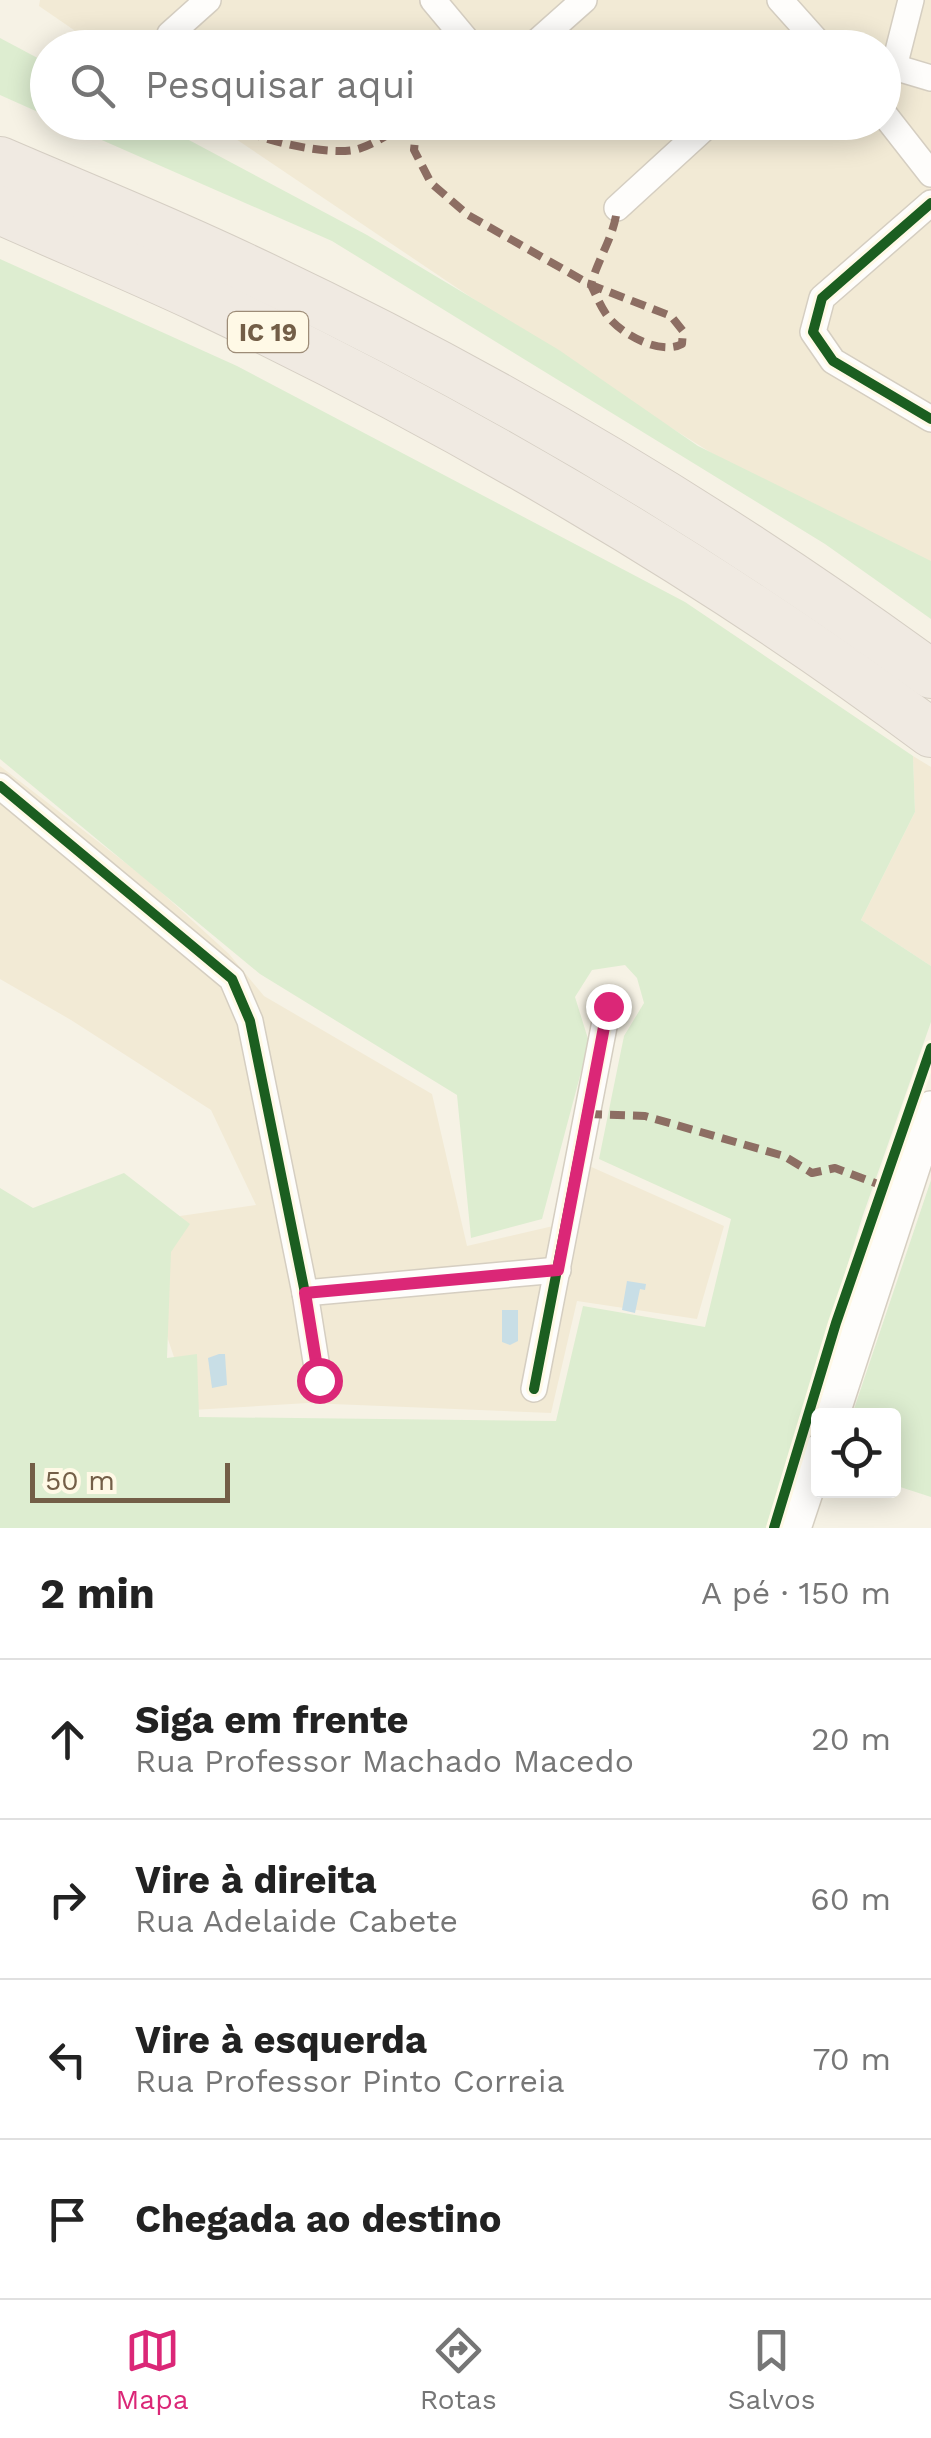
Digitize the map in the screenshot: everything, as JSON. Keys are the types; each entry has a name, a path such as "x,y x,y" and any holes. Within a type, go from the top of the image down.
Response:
{"highway":[{"name":"IC 19","path":"0,161 284,287 558,432 716,527 931,674"},
{"name":"IC 19","path":"0,210 310,353 527,471 692,570 862,682 931,733"}],"street":[{"path":"174,30 208,0"},
{"path":"433,0 458,30"},
{"path":"550,30 584,0"},
{"path":"780,0 800,30"},
{"path":"901,34 911,0"},
{"path":"901,76 931,78"},
{"path":"901,136 931,174"},
{"path":"617,208 691,140"},
{"path":"931,203 822,298 813,332 833,361 931,418"},
{"path":"0,786 232,978 250,1021 319,1380"},
{"path":"534,1389 608,1006"},
{"path":"834,1408 931,1109"},
{"path":"305,1293 558,1270"},
{"path":"793,1528 811,1474"}],"shaded area":[{"path":"40,0 931,0 931,590 585,374 237,140 901,140 901,30 74,30 39,6"},
{"path":"913,756 931,767 931,966 861,920 915,812"},
{"path":"0,766 149,881 229,954 264,996 432,1094 467,1246 566,1223 578,1161 724,1226 697,1319 577,1301 551,1413 308,1403 192,1410 156,1304 173,1217 256,1205 211,1110 0,979"}],"green space":[{"path":"0,38 30,54 30,108 0,95"},
{"path":"102,140 189,140 367,235 559,350 698,446 931,561 931,619 825,544 332,241"},
{"path":"0,259 237,366 685,602 913,756 915,812 861,920 931,966 931,1022 863,1215 766,1528 0,1528 0,1188 33,1208 124,1173 190,1224 171,1252 167,1358 197,1354 199,1417 556,1421 583,1306 705,1327 731,1219 599,1159 624,1036 644,1003 637,978 625,965 592,970 575,997 589,1042 542,1219 471,1238 457,1095 260,974 0,759"},
{"path":"931,1180 931,1497 901,1487 901,1408 854,1408"}],"water":[{"path":"627,1281 646,1284 645,1290 640,1289 635,1313 622,1310"},
{"path":"502,1310 518,1310 518,1341 510,1345 502,1342"},
{"path":"225,1354 227,1385 212,1388 208,1358"}],"marked path":[{"path":"272,140 332,151 348,151 380,140"},
{"path":"415,140 414,150 431,183 468,215 591,285"},
{"path":"591,285 617,208"},
{"path":"591,285 671,316 683,331 682,344 663,347 630,335 606,314 591,285"},
{"path":"587,1114 645,1116 784,1156 812,1173 835,1168 883,1186"}],"cycle path":[{"path":"931,203 822,298 813,332 833,361 931,419"},
{"path":"0,786 232,979 250,1021 319,1380"},
{"path":"534,1389 608,1006"},
{"path":"774,1528 836,1323 931,1048"}],"route":[{"path":"319,1380 305,1293 558,1270 608,1006"}]}
